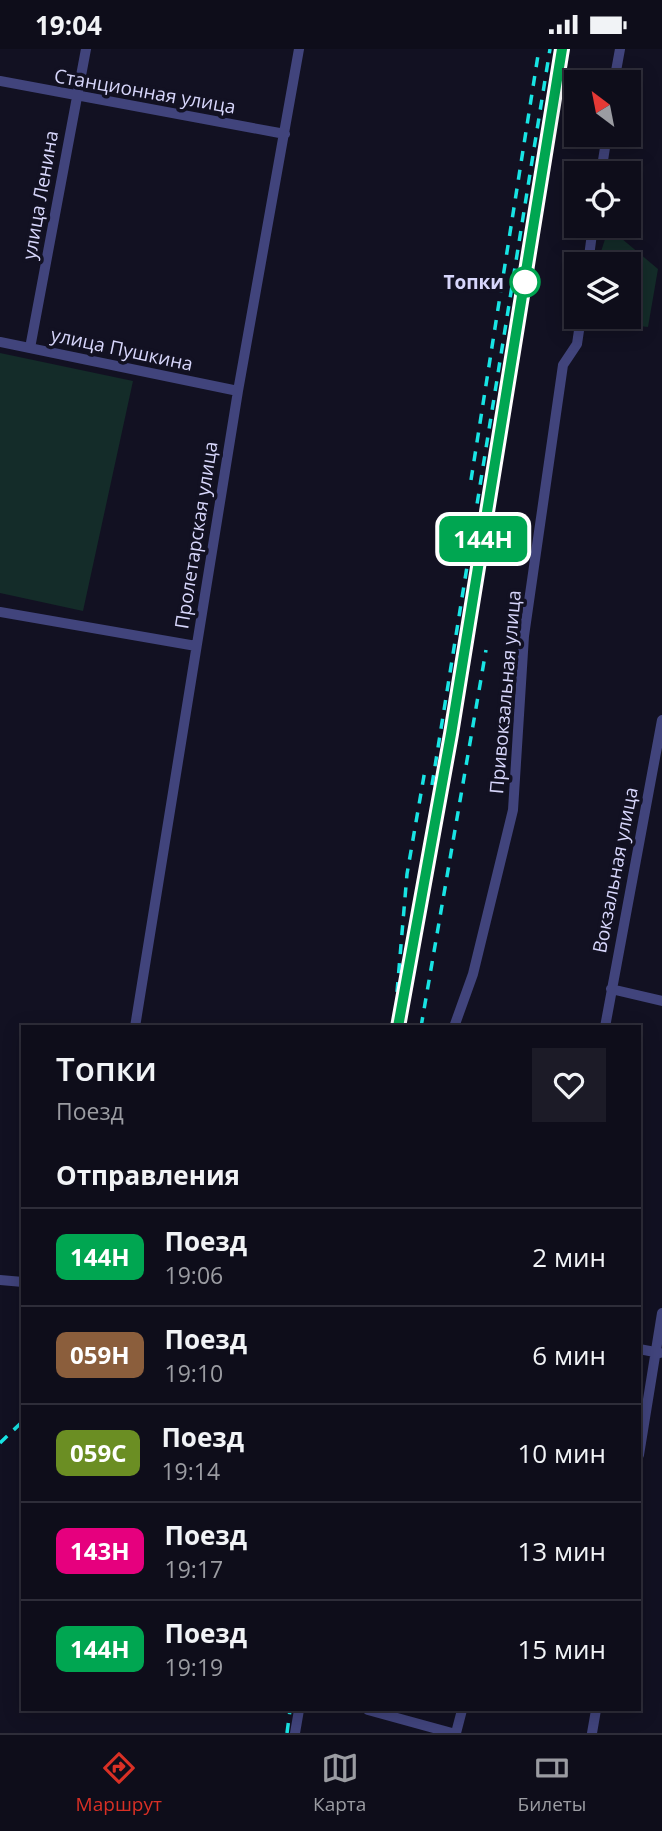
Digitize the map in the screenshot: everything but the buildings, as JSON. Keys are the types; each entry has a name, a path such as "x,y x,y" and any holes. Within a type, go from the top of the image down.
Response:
{"street":[{"name":"улица Ленина","path":"30,348 86,49"},
{"name":"Пролетарская улица","path":"135,1025 237,391 299,49"},
{"path":"616,70 620,49"},
{"name":"Станционная улица","path":"0,81 285,134"},
{"name":"Привокзальная улица","path":"455,1025 473,974 513,810 524,636 563,365 577,344 579,329"},
{"name":"улица Пушкина","path":"0,342 237,391"},
{"path":"0,612 196,646"},
{"name":"Вокзальная улица","path":"605,1025 662,719"},
{"path":"611,989 662,1001"},
{"path":"0,1280 21,1282"},
{"path":"641,1445 659,1353 662,1313"},
{"path":"641,1349 659,1353"},
{"path":"295,1733 299,1711"},
{"path":"372,1711 454,1733 462,1711"},
{"path":"592,1733 596,1711"}],"green space":[{"path":"605,238 621,238 638,252 601,252"},
{"path":"641,255 658,269 648,327 641,326"},
{"path":"0,353 133,381 83,611 0,593"}],"railway":[{"path":"471,480 539,49"},
{"path":"432,785 550,49"},
{"path":"398,1025 451,734 562,49"},
{"path":"421,1025 486,650"},
{"path":"397,992 407,874 425,770"},
{"path":"0,1443 21,1423"},
{"path":"287,1733 290,1711"}],"train":[{"name":"144Н","path":"398,1025 412,962 451,734 562,49"}],"place":[{"name":"Топки","path":"525,282"}]}
